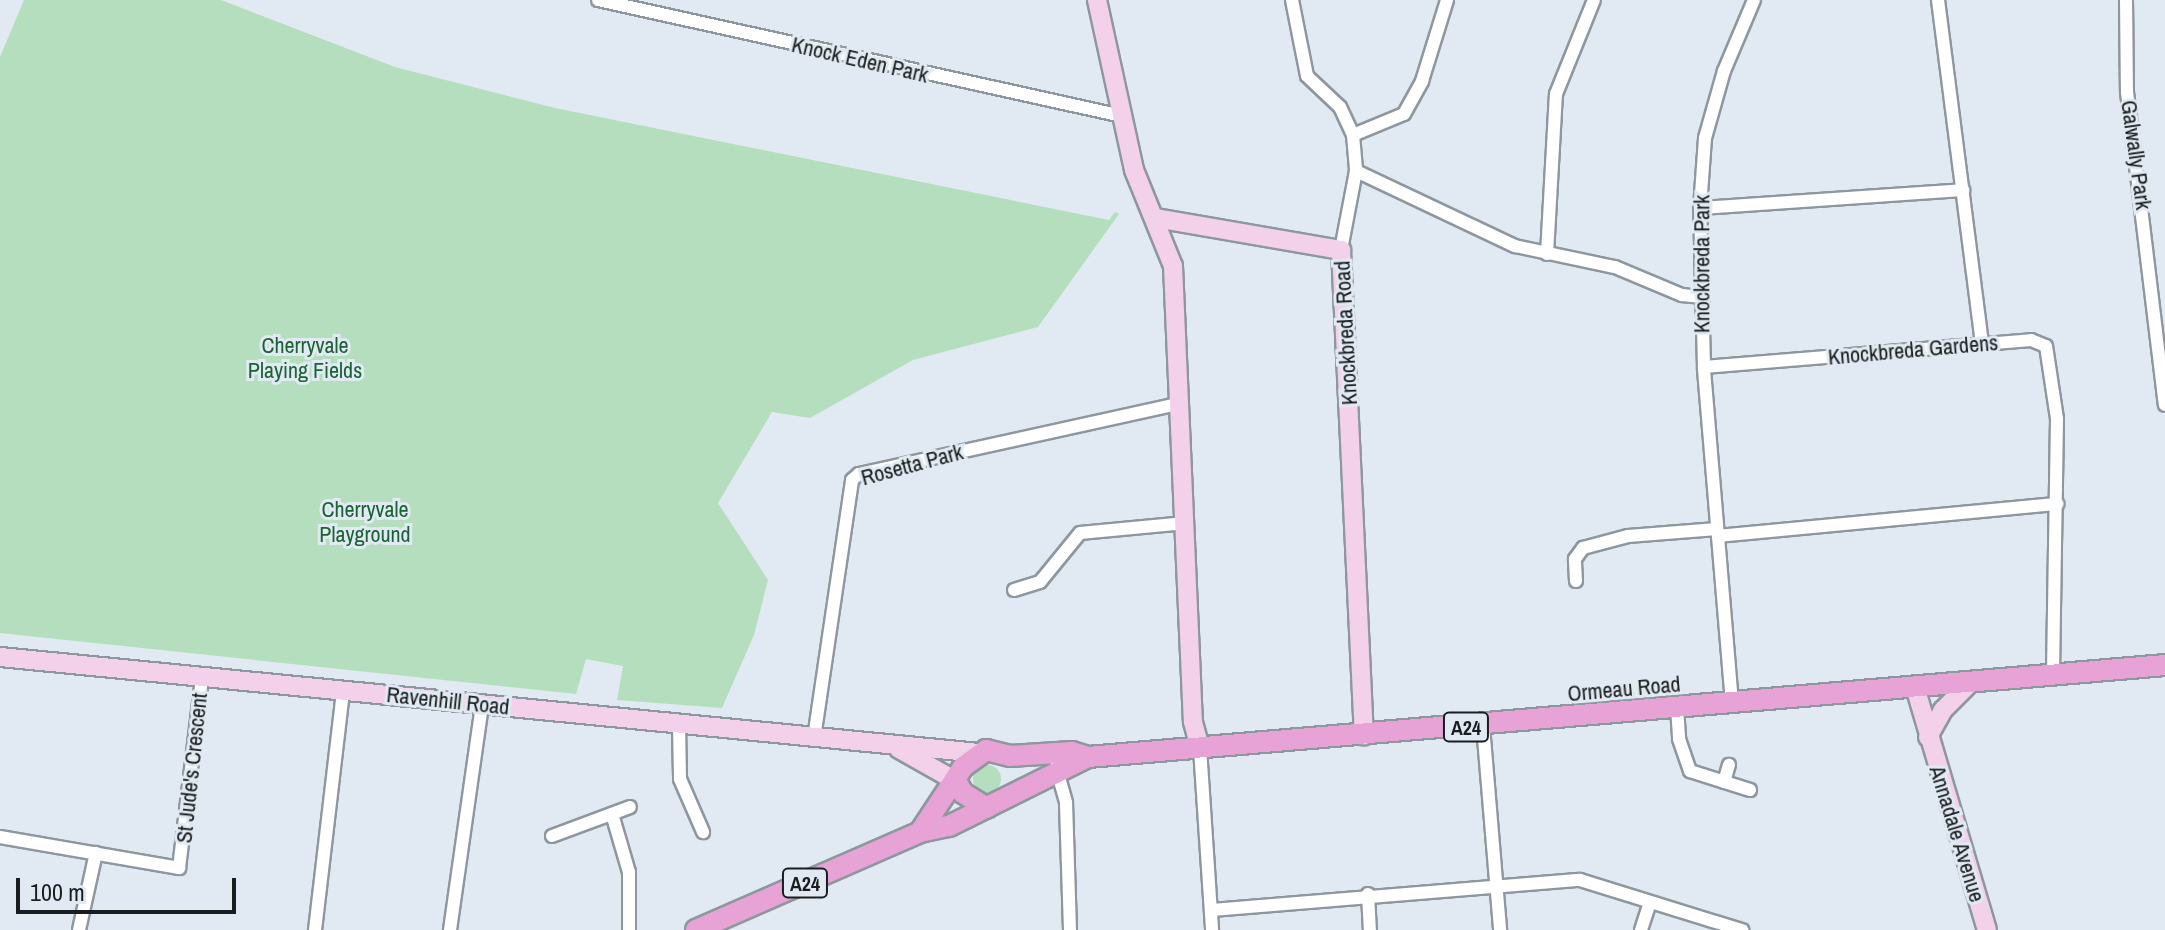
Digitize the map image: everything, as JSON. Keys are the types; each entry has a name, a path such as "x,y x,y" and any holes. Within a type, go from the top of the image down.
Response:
{"main road":[{"name":"Ormeau Road","path":"979,753 991,749 1019,755 1072,752 1088,757 1483,726 2165,665"},
{"path":"920,832 979,753"},
{"path":"1016,791 1019,755"},
{"name":"Ormeau Road","path":"696,930 920,832 949,826 1088,757"},
{"path":"956,781 963,793 987,808"}],"street":[{"name":"Knock Eden Park","path":"598,0 1122,116"},
{"path":"1097,0 1134,170 1173,266 1193,722 1200,748 1212,930"},
{"path":"1292,0 1307,76 1340,107 1353,135 1356,171 1341,250"},
{"path":"1353,135 1404,114 1422,81 1447,0"},
{"path":"1547,254 1556,94 1594,0"},
{"name":"Knockbreda Park","path":"1732,703 1704,367 1700,208 1705,138 1724,71 1754,0"},
{"path":"1938,0 1982,345"},
{"name":"Galwally Park","path":"2126,0 2127,92 2165,405"},
{"path":"1356,171 1515,246 1615,267 1682,295 1700,297"},
{"path":"1700,208 1963,190"},
{"name":"Knockbreda Road","path":"1155,218 1341,250 1364,735"},
{"name":"Knockbreda Gardens","path":"1704,367 2031,340 2046,346 2057,419 2057,504"},
{"name":"Rosetta Park","path":"814,738 852,480 859,474 1181,403"},
{"path":"1576,581 1575,559 1583,548 1628,536 1718,533 2057,504 2053,675"},
{"path":"1014,590 1040,582 1080,533 1186,523"},
{"name":"Ravenhill Road","path":"0,657 896,748 979,753"},
{"name":"St Jude's Crescent","path":"0,837 96,853 167,870 182,864 202,677"},
{"name":"Annadale Avenue","path":"1928,737 1943,710 1971,682"},
{"name":"Annadale Avenue","path":"1915,687 1987,930"},
{"path":"315,930 343,691"},
{"path":"450,930 482,705"},
{"path":"1677,708 1679,739 1690,771 1750,790"},
{"path":"679,725 680,779 703,832"},
{"path":"1483,726 1500,930"},
{"name":"Ravenhill Road","path":"896,748 956,781"},
{"path":"1019,755 1035,762 1056,763 1066,803 1070,930"},
{"path":"1724,782 1729,765"},
{"path":"552,836 630,807"},
{"path":"612,814 629,872 629,930"},
{"path":"79,930 96,853"},
{"path":"1212,910 1368,894 1580,880 1742,930"},
{"path":"1368,894 1370,930"},
{"path":"1641,930 1650,902"}],"green space":[{"name":"Cherryvale Playing Fields","path":"24,0 221,0 395,67 555,108 1109,220 1115,212 1119,214 1038,327 913,360 810,418 772,412 718,503 768,580 754,635 722,708 617,700 623,666 586,659 576,694 0,633 0,57"},
{"path":"987,765 997,769 1001,779 997,789 987,793 977,789 973,779 977,769"}],"park label":[{"name":"Cherryvale Playground","path":"365,522"}]}
